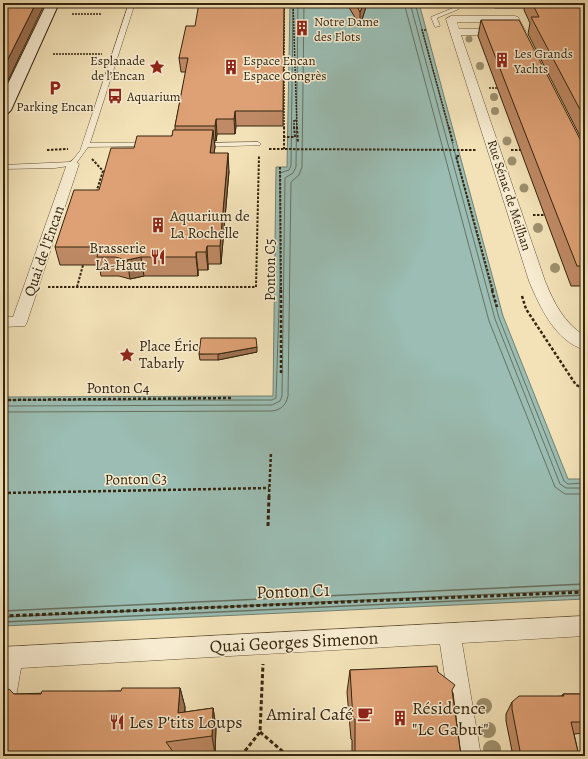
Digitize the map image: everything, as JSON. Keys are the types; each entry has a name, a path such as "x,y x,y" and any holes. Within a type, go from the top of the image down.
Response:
{"street":[{"path":"3,110 53,3"},
{"path":"494,4 585,5"},
{"name":"Rue Sénac de Meilhan","path":"527,44 521,32 455,32 496,150 538,281 550,312 570,336 585,344"},
{"name":"Quai de l'Encan","path":"3,322 19,322 73,164"},
{"name":"Quai Georges Simenon","path":"8,658 585,626"},
{"path":"450,634 469,756"},
{"path":"3,704 8,658"}],"lane":[{"path":"3,167 55,166 73,164 86,145 132,3"},
{"path":"437,26 434,17 456,9 454,3"},
{"path":"86,145 156,145"},
{"path":"195,145 258,146"},
{"path":"3,680 8,658"}],"path":[{"path":"284,3 284,149 527,150"},
{"path":"293,3 298,143"},
{"path":"72,14 101,14"},
{"path":"426,30 422,30 453,143"},
{"path":"53,54 116,54"},
{"path":"475,88 503,88"},
{"path":"283,137 295,137 294,120 297,121"},
{"path":"31,287 256,287 258,146"},
{"path":"459,156 456,156 497,307"},
{"name":"Ponton C5","path":"280,167 281,374"},
{"path":"95,195 103,171"},
{"path":"516,215 556,215"},
{"path":"77,287 83,265"},
{"name":"Ponton C4","path":"3,400 233,398"},
{"path":"268,526 271,452"},
{"name":"Ponton C3","path":"3,493 269,488"},
{"name":"Ponton C1","path":"3,616 585,592"},
{"path":"241,756 260,732 263,644"},
{"path":"260,732 288,756"}],"water":[{"path":"290,3 419,3 503,316 568,479 585,479 585,599 3,626 3,397 273,396 276,167 287,167"}],"building":[{"path":"5,3 36,3 3,69 3,6"},
{"name":"Espace Encan Espace Congrès","path":"199,3 284,3 283,111 235,111 234,119 216,119 215,126 175,126 188,58 179,58 186,26 195,26"},
{"path":"355,3 364,3 360,12"},
{"path":"532,3 585,3 585,119 531,17 539,17"},
{"path":"481,20 519,20 583,145 585,146 585,266 577,266"},
{"name":"Aquarium de La Rochelle","path":"173,130 213,130 210,153 228,153 220,246 207,246 206,252 196,252 196,257 141,257 127,260 115,257 97,257 100,247 55,247 74,190 99,190 111,148 134,148 137,136 172,136"},
{"path":"201,338 256,338 257,347 218,354 199,354"},
{"name":"Résidence \"Le Gabut\"","path":"437,666 438,672 455,685 452,690 461,756 355,756 355,719 353,719 350,670"},
{"path":"122,688 180,688 178,713 213,708 212,736 166,742 176,756 3,756 3,693 9,689 14,694 41,694 42,691 121,691"},
{"path":"563,694 585,694 585,722 571,722 579,756 521,756 512,702 519,696 564,696"}],"place":[{"name":"Notre Dame des Flots","path":"302,28"},
{"name":"Les Grands Yachts","path":"502,60"},
{"name":"Esplanade de l’Encan","path":"157,67"},
{"name":"Espace Encan Espace Congrès","path":"231,67"},
{"name":"Parking Encan","path":"55,88"},
{"name":"Aquarium","path":"115,96"},
{"name":"Aquarium de La Rochelle","path":"158,225"},
{"name":"Brasserie Là-Haut","path":"158,257"},
{"name":"Place Éric Tabarly","path":"127,355"},
{"name":"Amiral Café","path":"365,714"},
{"name":"Résidence \"Le Gabut\"","path":"400,718"},
{"name":"Les P'tits Loups","path":"117,722"}]}
